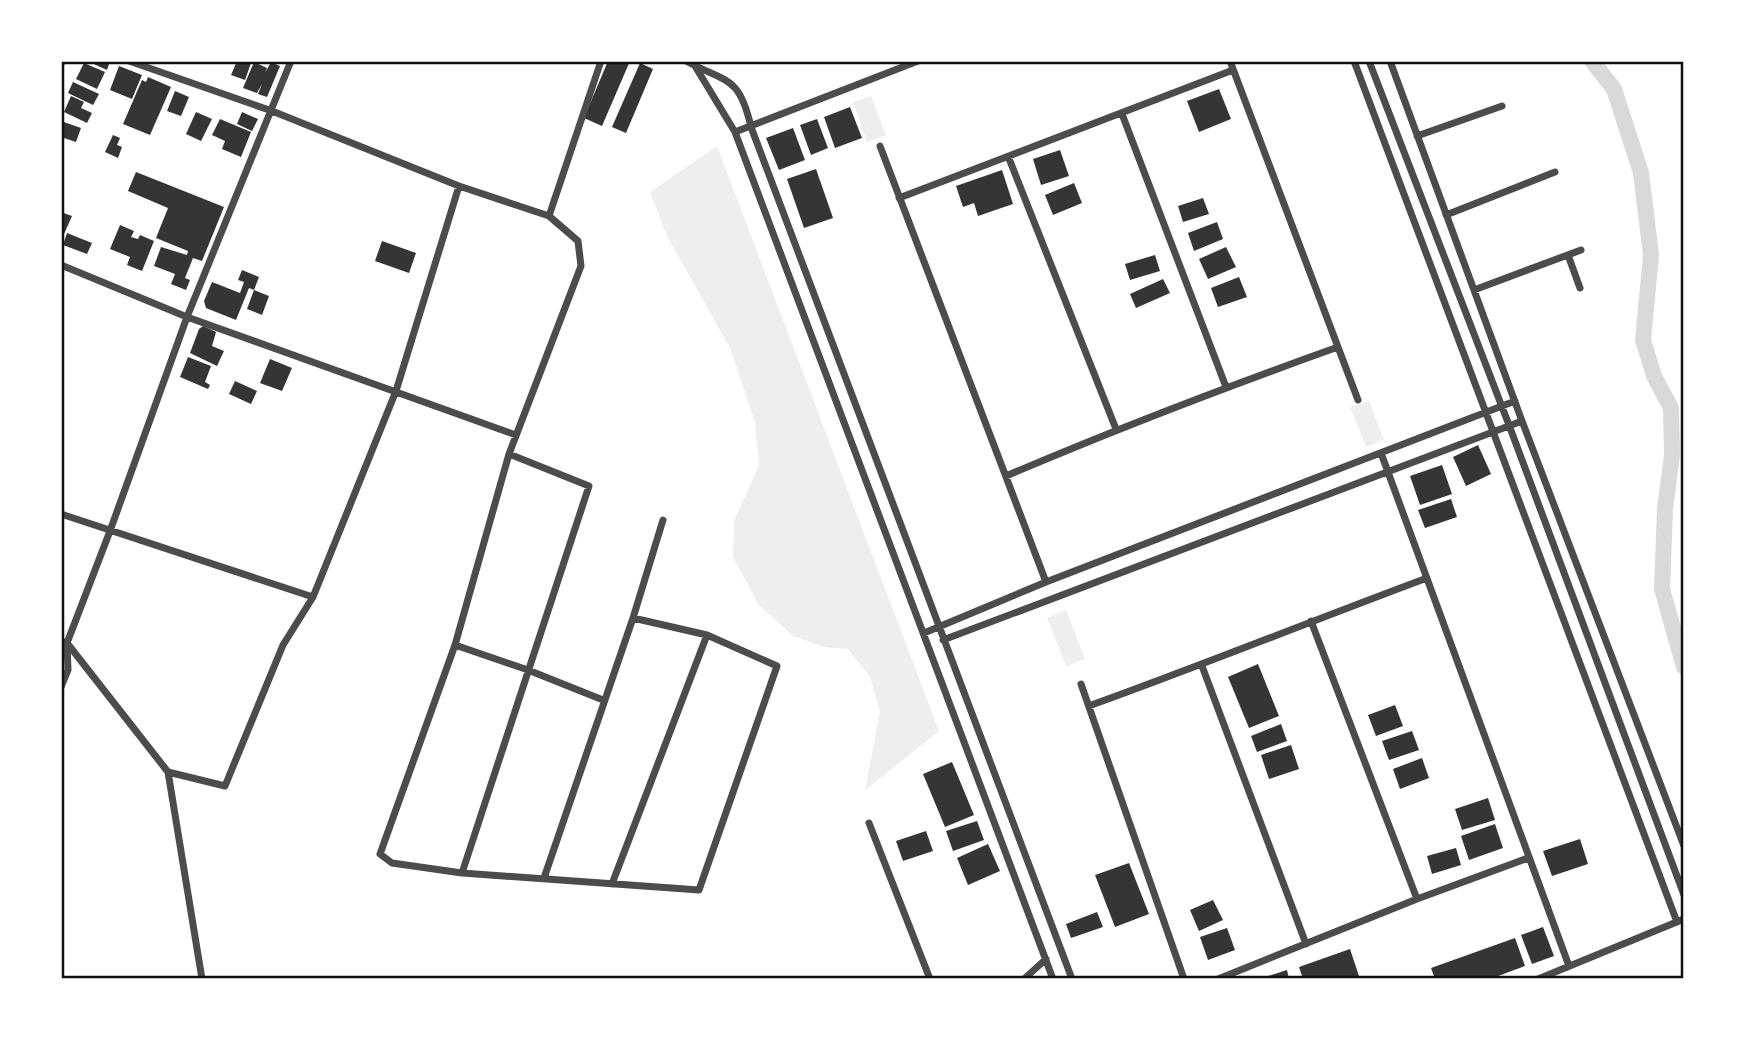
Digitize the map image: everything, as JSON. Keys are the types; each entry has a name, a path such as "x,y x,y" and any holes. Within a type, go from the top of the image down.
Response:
{"street":[{"path":"129,61 272,111 459,186 549,216 578,241 581,266 509,454 455,645 380,854 392,863 462,873 699,890 777,666 707,635 633,618"},
{"path":"61,687 68,670 64,642 110,531 187,317 291,61"},
{"path":"549,216 601,61"},
{"path":"686,61 730,80 746,104 751,127 1072,979"},
{"path":"736,132 918,61"},
{"path":"1230,61 1359,400"},
{"path":"1354,61 1680,920 1538,979"},
{"path":"1369,61 1509,425 1684,895"},
{"path":"1390,61 1522,421 1684,846"},
{"path":"695,66 736,132 1053,979"},
{"path":"899,198 1233,70"},
{"path":"1417,136 1502,106"},
{"path":"1122,114 1226,387"},
{"path":"880,146 1046,582"},
{"path":"1008,156 1116,429"},
{"path":"1446,215 1555,172"},
{"path":"168,772 225,786 283,645 313,597 396,391 459,186"},
{"path":"1474,290 1581,250"},
{"path":"1568,255 1580,288"},
{"path":"61,265 187,317 516,435"},
{"path":"1006,476 1116,429 1338,347"},
{"path":"924,633 1046,582 1515,401"},
{"path":"943,640 1522,421"},
{"path":"1381,453 1569,967"},
{"path":"462,873 589,486 509,454"},
{"path":"61,514 313,597"},
{"path":"544,878 633,618 663,520"},
{"path":"1089,706 1202,666 1311,621 1427,578"},
{"path":"1311,621 1417,899"},
{"path":"612,884 707,635"},
{"path":"64,642 168,772 202,979"},
{"path":"455,645 603,700"},
{"path":"1202,666 1306,944"},
{"path":"1081,684 1184,979"},
{"path":"869,823 930,979"},
{"path":"1218,979 1417,899 1528,858"},
{"path":"1024,979 1046,959"}],"shaded area":[{"path":"871,96 886,135 867,142 853,102"},
{"path":"717,146 939,731 865,790 880,712 870,677 848,649 824,647 793,636 758,604 733,557 734,521 759,465 755,422 731,350 667,236 650,192"},
{"path":"1369,401 1384,440 1366,447 1350,407"},
{"path":"1066,610 1085,659 1066,666 1047,618"}],"building":[{"path":"87,61 110,61 107,70"},
{"path":"237,61 251,63 245,80 231,75"},
{"path":"608,61 630,61 602,126 584,118"},
{"path":"254,62 267,68 265,73 271,62 280,66 267,97 258,94 262,84 257,93 243,88"},
{"path":"84,63 105,72 97,89 76,79"},
{"path":"640,63 653,69 626,133 612,127"},
{"path":"119,66 142,75 132,99 110,90"},
{"path":"148,77 171,87 150,135 123,124 142,80 146,82"},
{"path":"73,82 99,94 93,105 68,93"},
{"path":"1219,89 1231,119 1199,132 1187,101"},
{"path":"175,91 189,97 181,116 167,111"},
{"path":"71,96 84,102 81,108 92,113 87,123 64,112"},
{"path":"850,107 862,138 835,148 824,117"},
{"path":"196,112 212,119 201,141 186,134"},
{"path":"242,112 258,119 252,131 237,124"},
{"path":"220,119 251,132 241,157 222,149 225,141 212,135"},
{"path":"817,119 828,148 811,155 800,125"},
{"path":"61,121 81,128 76,142 61,137"},
{"path":"793,128 805,160 779,170 766,138"},
{"path":"113,135 120,138 117,145 122,147 118,158 105,152"},
{"path":"1060,150 1069,176 1041,185 1033,159"},
{"path":"816,169 833,218 804,228 787,179"},
{"path":"1002,170 1013,204 978,216 974,203 963,207 956,186"},
{"path":"136,172 224,207 202,261 193,258 185,278 190,280 186,290 171,284 175,274 154,266 161,247 187,255 188,251 156,238 168,208 128,191"},
{"path":"1074,183 1082,203 1053,215 1045,195"},
{"path":"1203,198 1209,214 1183,222 1178,206"},
{"path":"61,212 72,216 61,241"},
{"path":"1217,222 1223,239 1194,251 1188,233"},
{"path":"120,225 134,231 131,237 138,239 140,235 154,241 142,271 127,265 130,257 110,249"},
{"path":"67,233 92,243 87,254 63,245"},
{"path":"382,241 416,253 409,273 375,261"},
{"path":"1226,247 1236,267 1208,279 1199,259"},
{"path":"1155,255 1160,271 1130,280 1125,264"},
{"path":"242,270 259,277 254,290 249,288 236,320 206,308 204,301 212,282 240,293 244,282 238,280"},
{"path":"1239,277 1247,297 1218,307 1211,288"},
{"path":"1163,279 1170,293 1136,308 1130,294"},
{"path":"254,290 269,296 262,315 247,309"},
{"path":"203,326 216,332 212,346 224,351 217,366 190,353 199,329"},
{"path":"188,357 211,366 205,382 210,385 208,389 180,377"},
{"path":"270,359 292,368 282,391 260,383"},
{"path":"235,381 257,391 251,404 229,394"},
{"path":"1478,445 1491,474 1466,486 1453,457"},
{"path":"1442,465 1452,494 1420,505 1410,476"},
{"path":"1451,499 1457,517 1425,528 1418,510"},
{"path":"1258,664 1279,716 1249,728 1228,677"},
{"path":"1395,705 1403,726 1376,736 1368,715"},
{"path":"1281,724 1287,741 1257,752 1251,736"},
{"path":"1412,731 1419,750 1389,760 1382,741"},
{"path":"1291,745 1299,769 1269,779 1261,755"},
{"path":"1422,758 1429,778 1400,789 1393,769"},
{"path":"952,762 974,815 945,827 923,774"},
{"path":"1488,798 1495,820 1462,830 1455,809"},
{"path":"977,821 984,840 953,851 946,831"},
{"path":"1495,824 1503,848 1469,860 1461,836"},
{"path":"926,831 933,851 903,861 896,841"},
{"path":"1580,839 1588,864 1552,876 1543,851"},
{"path":"988,844 1000,871 968,885 957,858"},
{"path":"1456,848 1461,865 1432,874 1427,856"},
{"path":"1129,863 1149,914 1115,927 1095,875"},
{"path":"1213,900 1223,920 1199,931 1190,910"},
{"path":"1097,912 1103,927 1071,938 1066,924"},
{"path":"1543,927 1554,956 1532,964 1521,935"},
{"path":"1227,928 1235,950 1208,960 1200,937"},
{"path":"1515,938 1525,966 1490,979 1435,979 1431,968"},
{"path":"1350,949 1360,979 1303,979 1299,967"},
{"path":"1287,970 1289,979 1262,979 1262,978"}],"waterway":[{"path":"1592,61 1614,89 1641,173 1651,255 1643,340 1654,376 1671,408 1672,455 1665,509 1662,589 1684,667"}]}
